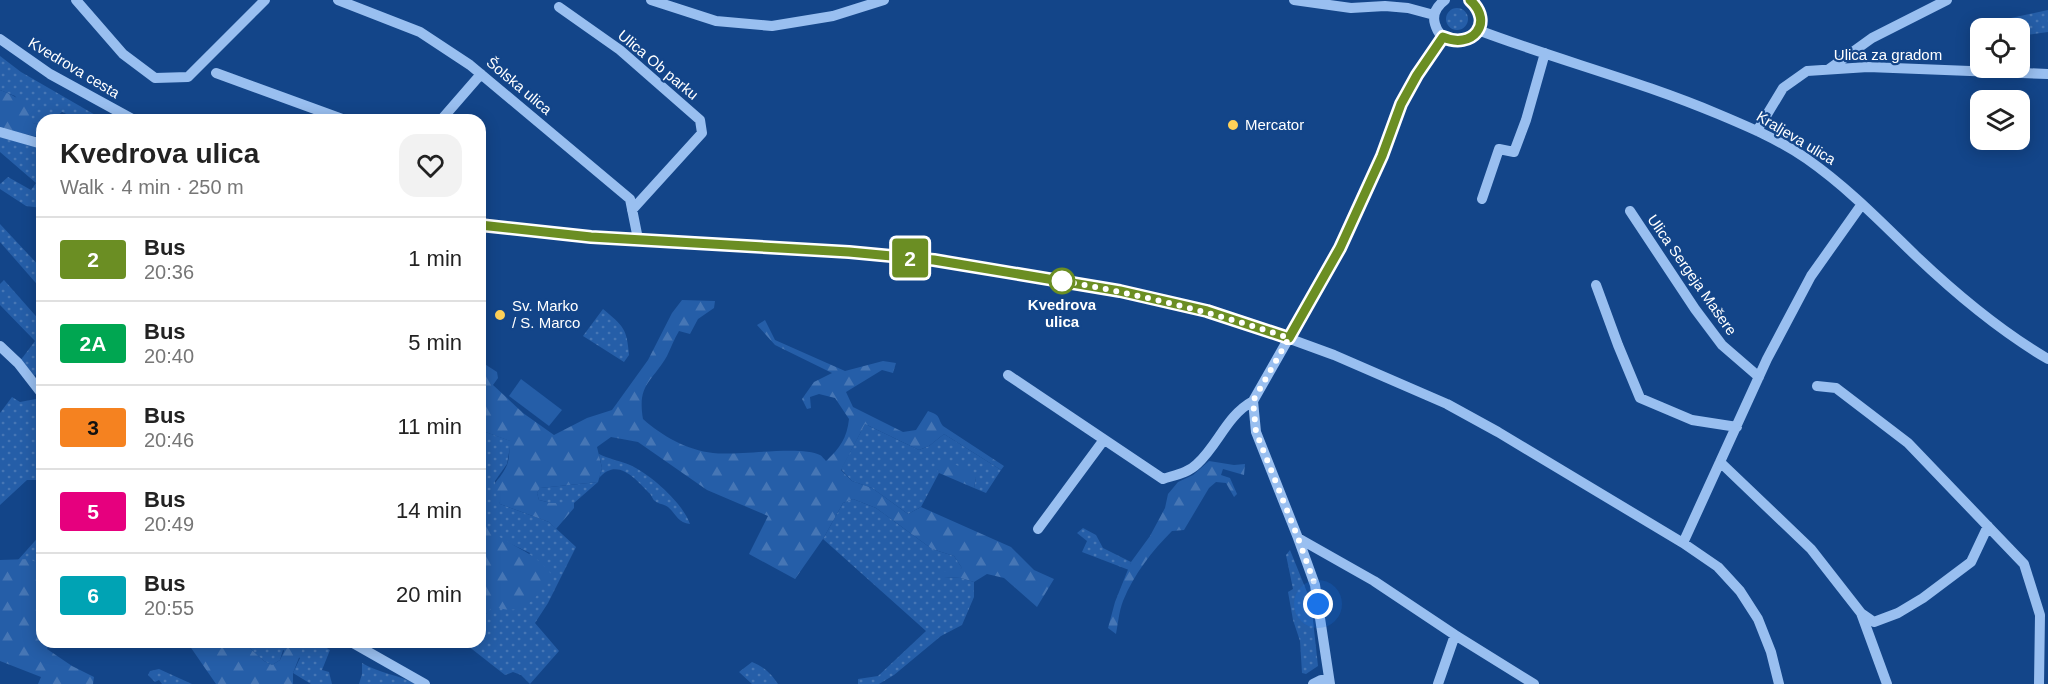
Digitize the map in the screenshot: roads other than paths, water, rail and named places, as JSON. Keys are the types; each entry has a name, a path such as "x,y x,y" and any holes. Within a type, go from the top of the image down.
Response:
{"street":[{"path":"76,0 123,54 155,78 188,77 265,0"},
{"name":"Šolska ulica","path":"338,0 420,32 471,65 630,199 638,239"},
{"path":"651,0 716,21 772,26 833,16 884,0"},
{"path":"1294,0 1351,8 1385,6 1408,8 1434,15"},
{"path":"1445,0 1439,5 1434,15 1434,22 1443,37 1454,42 1466,41 1478,30 1481,14 1478,7 1470,0"},
{"path":"1829,70 1872,38 1947,0"},
{"name":"Ulica Ob parku","path":"559,7 620,50 700,120 702,133 632,210"},
{"name":"Kraljeva ulica","path":"1478,30 1692,103 1757,131 1805,158 1838,182 1968,301 2018,342 2048,359"},
{"path":"1008,375 1103,441 1163,479 1182,474 1197,464 1240,408 1253,401 1340,248 1382,156 1401,104 1417,75 1443,37"},
{"name":"Kvedrova cesta","path":"0,39 50,74 123,114"},
{"path":"1482,199 1499,149 1514,152 1526,120 1545,53"},
{"name":"Ulica za gradom","path":"1757,131 1783,88 1807,71 1868,67 2048,74"},
{"path":"216,73 329,114"},
{"path":"446,114 481,74"},
{"path":"0,132 36,142"},
{"path":"1683,543 1759,377 1811,276 1862,204"},
{"name":"Ulica Sergeja Mašere","path":"1630,211 1695,309 1722,345 1759,377"},
{"path":"486,226 591,237 849,252 940,261 1120,291 1207,311 1289,338 1447,404 1683,543 1718,567 1740,591 1758,619 1771,652 1779,684"},
{"path":"1596,285 1640,398 1692,420 1737,427"},
{"path":"0,346 18,363 36,386"},
{"path":"1817,386 1836,388 1908,443 2024,564 2040,615 2039,684"},
{"path":"1253,401 1256,432 1315,585 1329,682 1321,680 1313,684"},
{"path":"1038,529 1103,441"},
{"path":"1720,462 1811,549 1861,613 1874,622 1898,613 1923,598 1971,562 1988,526"},
{"path":"1298,538 1374,581 1455,636 1534,684"},
{"path":"1861,613 1887,684"},
{"path":"1438,684 1455,636"},
{"path":"362,648 425,684"}],"place":[{"name":"Mercator","path":"1233,125"},
{"name":"Kvedrova ulica","path":"1062,281"},
{"name":"Sv. Marko / S. Marco","path":"500,315"}]}
